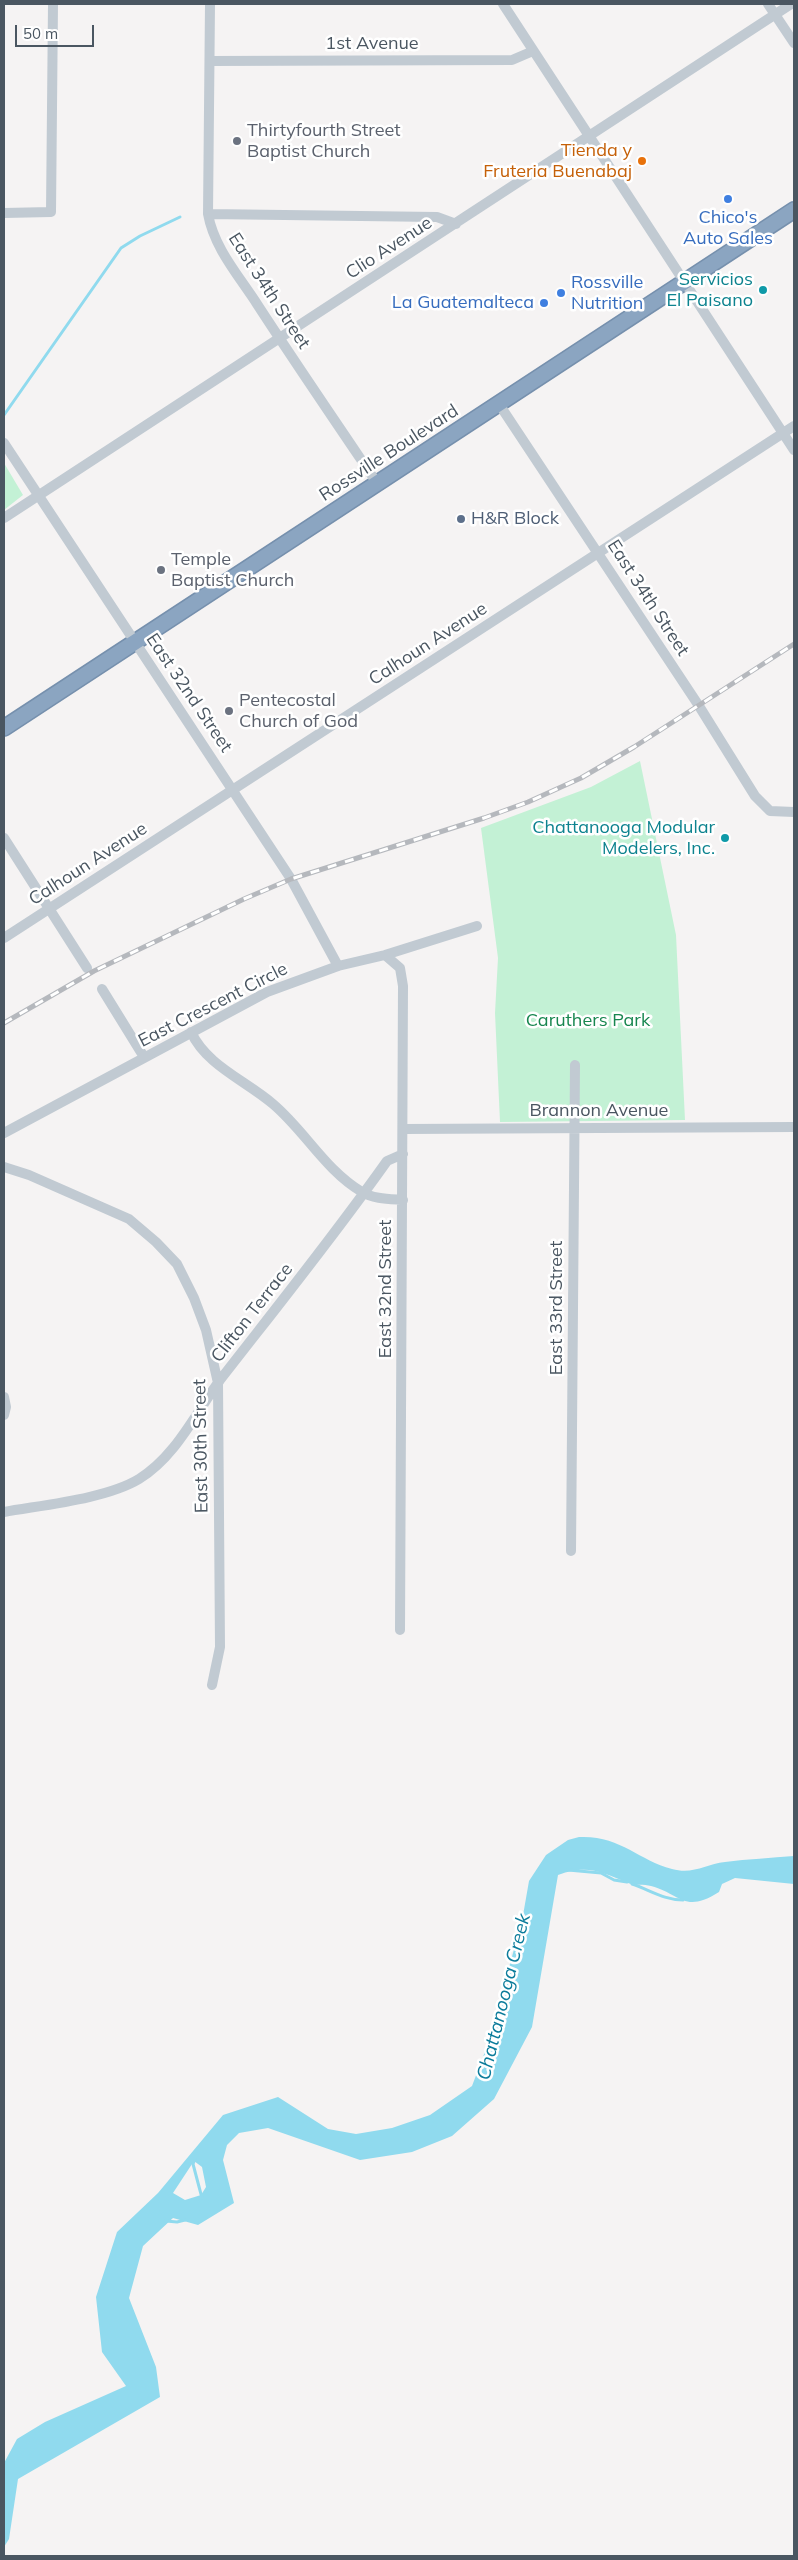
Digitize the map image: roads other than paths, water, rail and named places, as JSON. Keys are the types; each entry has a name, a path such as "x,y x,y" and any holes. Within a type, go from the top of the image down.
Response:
{"highway":[{"name":"Rossville Boulevard","path":"4,728 794,210"}],"street":[{"path":"4,213 51,212 53,4"},
{"name":"East 34th Street","path":"210,4 208,214 211,229 219,246 377,483"},
{"path":"503,4 794,450"},
{"path":"768,4 794,43"},
{"name":"Clio Avenue","path":"4,518 791,4"},
{"name":"1st Avenue","path":"210,61 512,60 533,51"},
{"path":"208,214 438,217 456,224"},
{"name":"East 34th Street","path":"499,404 700,706 755,796 770,811 794,812"},
{"name":"Calhoun Avenue","path":"4,938 794,426"},
{"name":"East 32nd Street","path":"4,444 291,879 338,966"},
{"path":"4,838 87,968"},
{"name":"East Crescent Circle","path":"4,1133 267,992 338,966 386,955 477,926"},
{"name":"East 32nd Street","path":"386,955 400,968 403,986 404,1154 400,1630"},
{"path":"102,989 144,1057"},
{"path":"191,1032 199,1048 218,1065 274,1105 341,1178 364,1194 382,1199 403,1200"},
{"name":"East 33rd Street","path":"571,1551 575,1065"},
{"name":"Brannon Avenue","path":"404,1128 794,1127"},
{"name":"Clifton Terrace","path":"4,1512 114,1490 139,1479 159,1462 179,1441 218,1383 364,1194 387,1161 404,1154"},
{"name":"East 30th Street","path":"4,1168 54,1186 128,1219 156,1242 177,1264 194,1298 206,1330 218,1383 220,1647 212,1685"},
{"path":"4,1397 6,1407 4,1415"}],"water":[{"path":"579,1837 593,1837 606,1840 660,1865 680,1871 693,1870 725,1862 794,1856 794,1884 735,1878 722,1884 719,1892 707,1898 690,1902 661,1889 631,1884 594,1871 578,1870 558,1875 532,2027 494,2099 452,2136 412,2152 360,2160 268,2128 239,2133 227,2145 223,2160 234,2203 198,2225 173,2218 143,2246 129,2298 156,2367 160,2397 18,2479 9,2539 4,2547 4,2463 17,2439 45,2422 126,2386 102,2352 96,2297 117,2232 158,2193 223,2115 278,2097 328,2129 356,2134 392,2128 430,2115 472,2086 486,2049 522,1921 529,1881 546,1855 568,1840","holes":["194,2161 202,2167 206,2187 201,2195 185,2200 173,2193"]}],"waterway":[{"path":"4,415 121,248 140,236 180,217"},
{"name":"Chattanooga Creek","path":"568,1870 601,1873 614,1880 627,1882"},
{"name":"Chattanooga Creek","path":"632,1884 663,1897 683,1900"},
{"name":"Chattanooga Creek","path":"195,2159 193,2164 202,2198"},
{"name":"Chattanooga Creek","path":"166,2221 177,2222 185,2220"}],"railway":[{"path":"4,1023 94,971 244,899 291,879 484,818 528,802 581,778 634,747 794,644"}],"place":[{"name":"Thirtyfourth Street Baptist Church","path":"237,141"},
{"name":"Tienda y Fruteria Buenabaj","path":"642,161"},
{"name":"Chico's Auto Sales","path":"728,199"},
{"name":"Servicios El Paisano","path":"763,290"},
{"name":"Rossville Nutrition","path":"561,293"},
{"name":"La Guatemalteca","path":"544,303"},
{"name":"H&R Block","path":"461,519"},
{"name":"Temple Baptist Church","path":"161,570"},
{"name":"Pentecostal Church of God","path":"229,711"},
{"name":"Chattanooga Modular Modelers, Inc.","path":"725,838"}],"park label":[{"name":"Caruthers Park","path":"588,1021"}]}
